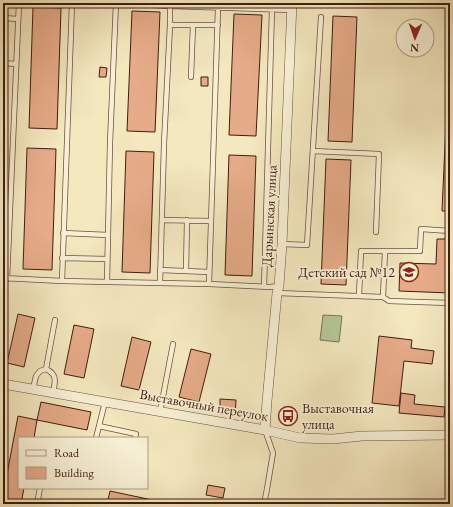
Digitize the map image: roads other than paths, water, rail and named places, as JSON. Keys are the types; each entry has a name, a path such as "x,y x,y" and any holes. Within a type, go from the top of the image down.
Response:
{"street":[{"name":"Дарьинская улица","path":"265,430 282,244 292,6"},
{"name":"Выставочный переулок","path":"3,384 265,430 300,438 450,435"}],"lane":[{"path":"18,3 5,278 270,287 278,289 383,297 389,301 450,303"},
{"path":"66,3 272,9 292,6"},
{"path":"62,281 72,3"},
{"path":"107,282 110,143 116,4"},
{"path":"160,283 164,137 170,6"},
{"path":"209,284 218,8"},
{"path":"264,287 272,9"},
{"path":"282,244 307,245 321,17"},
{"path":"3,18 18,19"},
{"path":"170,24 218,25"},
{"path":"191,77 193,25"},
{"path":"3,64 16,64"},
{"path":"313,151 379,154 376,232"},
{"path":"162,220 211,221"},
{"path":"186,271 187,220"},
{"path":"359,296 362,251 420,251 421,229 450,231"},
{"path":"63,233 108,235"},
{"path":"383,297 385,250"},
{"path":"62,258 107,259"},
{"path":"160,270 209,272"},
{"path":"46,369 55,320"},
{"path":"160,412 173,344"},
{"path":"33,389 36,376 40,371 46,369 52,372 55,379 53,393"},
{"path":"96,437 106,402"},
{"path":"99,426 136,434 135,437"},
{"path":"264,504 273,453 265,430"},
{"path":"37,504 40,489"}],"place":[{"name":"Детский сад №12","path":"409,272"},
{"name":"Выставочная улица","path":"288,416"}]}
